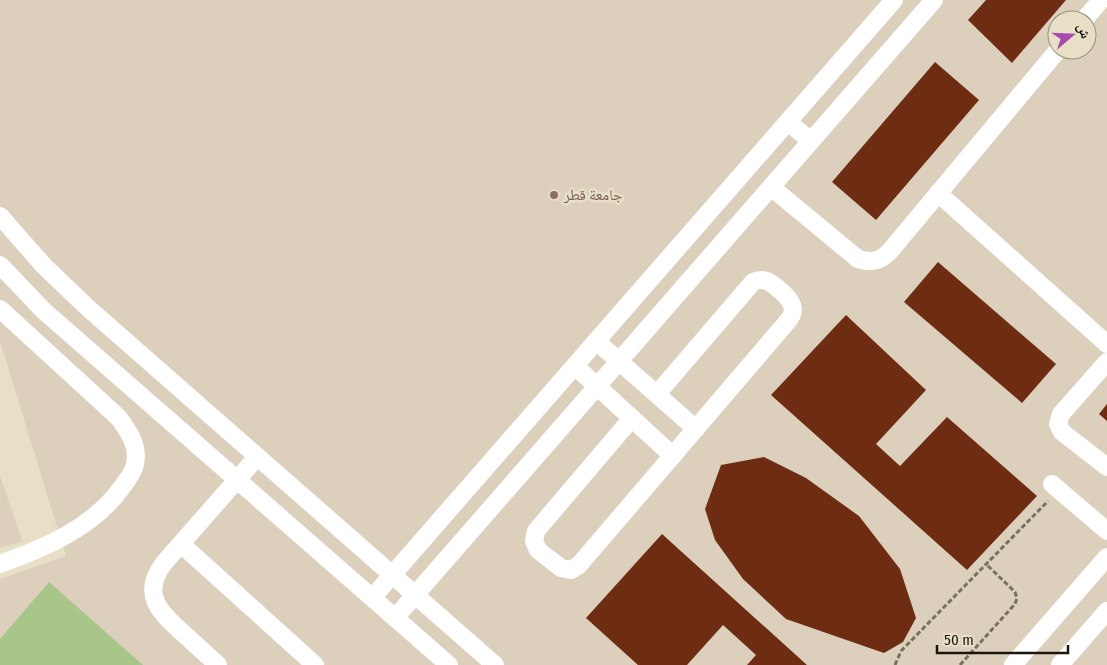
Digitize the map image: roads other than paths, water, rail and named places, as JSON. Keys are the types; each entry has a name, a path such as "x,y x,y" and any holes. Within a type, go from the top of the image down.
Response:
{"street":[{"path":"395,618 934,0"},
{"path":"1092,10 1100,0"},
{"path":"372,598 788,122 889,2"},
{"path":"772,187 858,259 873,262 885,256 1050,60"},
{"path":"788,122 811,141"},
{"path":"938,192 1107,344"},
{"path":"0,216 44,266 88,308 495,665"},
{"path":"0,265 44,311 449,665"},
{"path":"632,418 536,531 534,541 538,550 561,568 571,570 576,568 791,318 793,308 789,298 766,280 753,282 657,394"},
{"path":"0,309 119,418 133,439 136,450 135,465 128,479 118,494 95,516 48,545 0,564"},
{"path":"596,341 696,429"},
{"path":"1107,362 1061,414 1058,424 1062,432 1107,467"},
{"path":"575,366 673,456"},
{"path":"218,665 162,615 155,601 154,585 159,570 257,457"},
{"path":"1056,487 1107,531"},
{"path":"180,544 315,665"},
{"path":"1013,665 1107,557"},
{"path":"1060,665 1107,611"}],"place":[{"name":"جامعة قطر","path":"554,195"}]}
